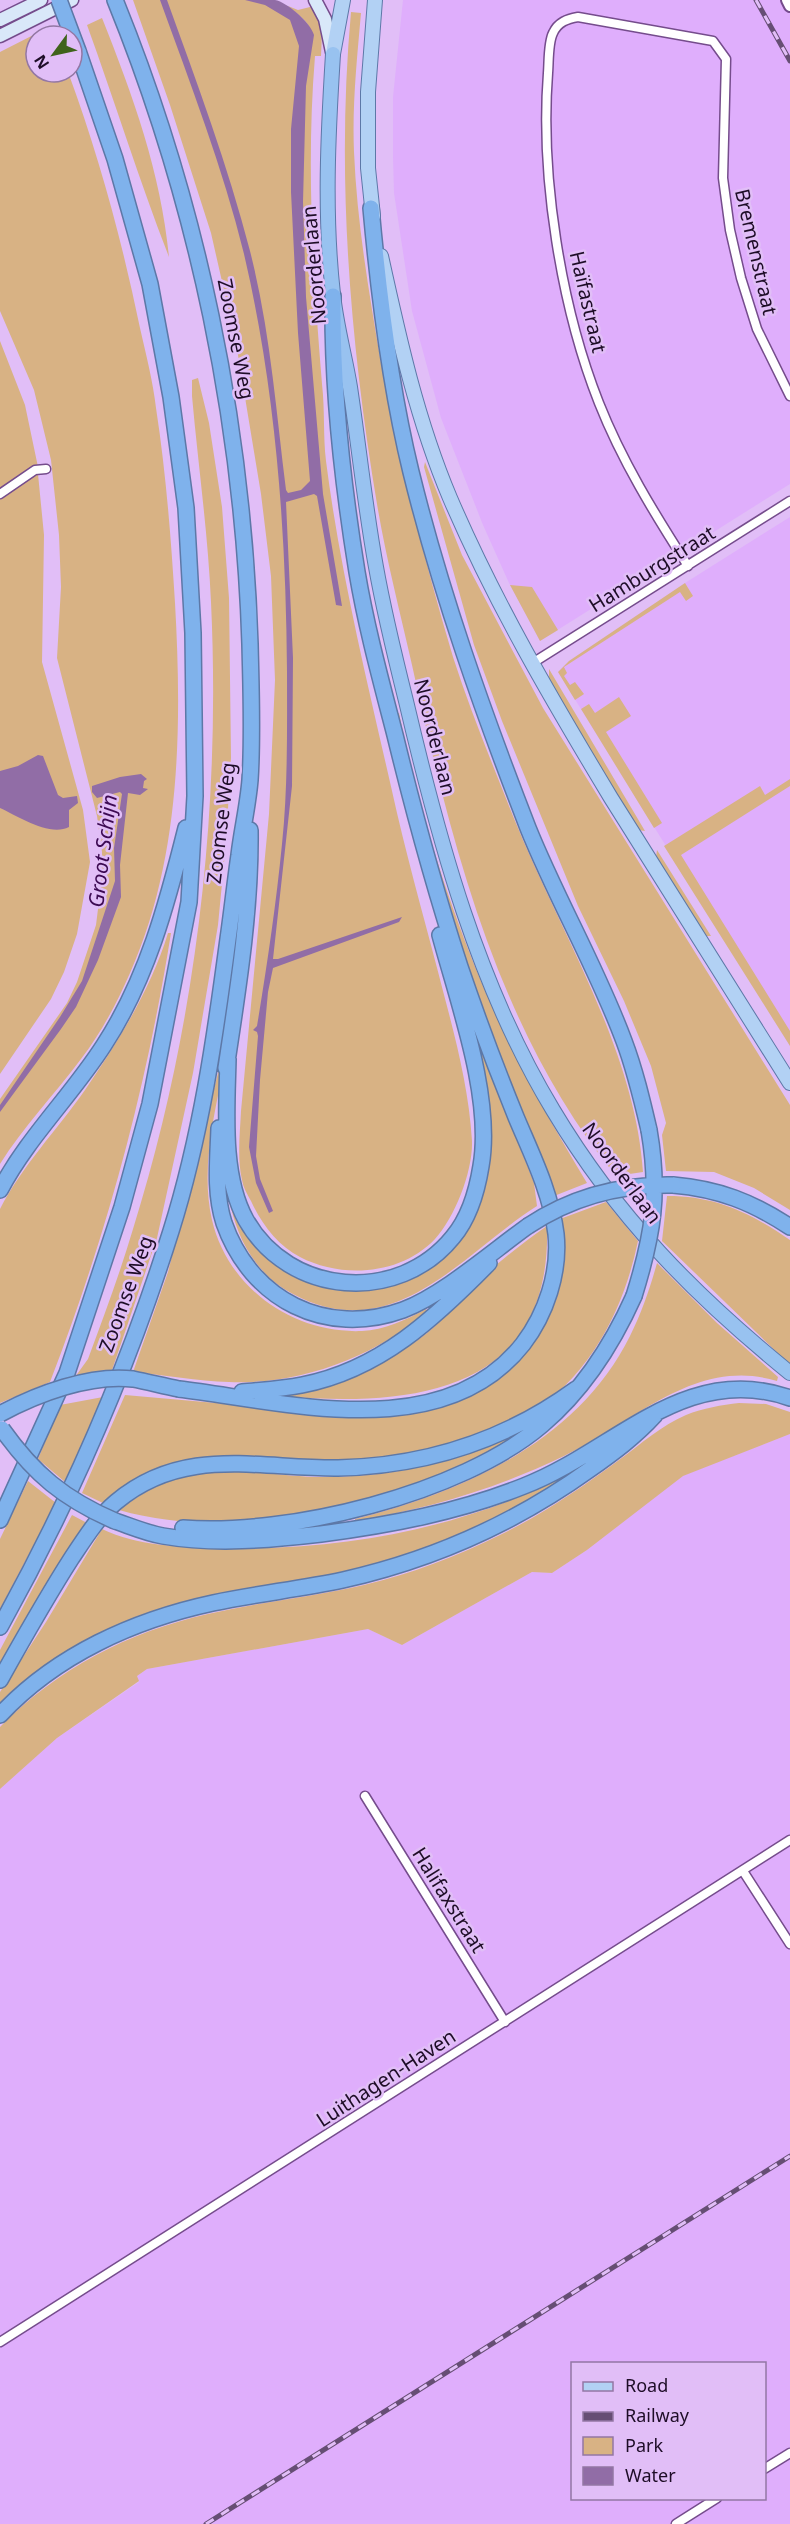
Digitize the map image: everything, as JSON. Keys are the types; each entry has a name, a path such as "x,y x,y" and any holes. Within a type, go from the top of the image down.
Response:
{"highway":[{"name":"Zoomse Weg","path":"0,1520 67,1372 122,1208 150,1104 189,902 195,796 193,633 186,508 171,397 150,284 115,159 59,0"},
{"name":"Zoomse Weg","path":"0,1627 39,1557 108,1406 172,1229 201,1114 215,1034 250,779 251,686 248,585 231,425 194,239 169,149 115,0"},
{"name":"Noorderlaan","path":"333,54 327,197 333,296 350,385 376,569 441,840 465,916 518,1045 553,1110 632,1224 698,1294 730,1324 790,1373"},
{"path":"161,1531 268,1526 315,1519 379,1503 433,1484 507,1449 541,1426 561,1407 614,1336 634,1296 653,1226 654,1158 640,1089 624,1040 529,830 460,644 444,592 411,472 396,398 380,303 371,208"},
{"path":"333,296 332,363 335,407 357,573 378,670 418,830 460,967 548,1197 556,1246 549,1295 543,1311 524,1342 500,1368 469,1388 436,1400 384,1409 336,1410 179,1389 132,1379 100,1381 60,1388 24,1401 1,1423 37,1473 57,1490 78,1503 115,1521 161,1531 233,1541 277,1539 348,1531 432,1515 502,1495 540,1480 654,1414 698,1394 725,1388 758,1389 790,1398"},
{"path":"250,779 251,879 237,1009 220,1109 217,1164 222,1215 244,1263 262,1284 287,1303 318,1315 363,1320 392,1314 429,1297 528,1226 566,1204 595,1193 631,1186 674,1185 724,1193 762,1209 790,1227"},
{"path":"0,1190 27,1148 104,1046 138,985 168,900 195,796"},
{"path":"228,1059 227,1125 234,1191 245,1219 277,1257 315,1277 337,1283 362,1284 408,1272 433,1256 454,1236 466,1216 476,1189 483,1155 483,1119 473,1061 424,873 418,830"},
{"path":"220,1394 304,1385 347,1371 390,1350 432,1320 528,1226"},
{"path":"0,1680 55,1583 97,1522 115,1503 146,1481 174,1470 199,1464 233,1463 339,1468 407,1461 438,1455 513,1428 551,1407 576,1389"},
{"path":"0,1715 12,1702 58,1666 111,1636 146,1622 212,1603 370,1573 407,1563 473,1538 538,1504 571,1483 633,1437 654,1414"}],"main road":[{"path":"0,20 41,0"},
{"path":"0,36 72,0"},
{"path":"315,0 325,19 333,54"},
{"name":"Noorderlaan","path":"333,54 343,0"},
{"path":"375,0 368,92 368,168 371,208 405,364 431,448 466,534 531,664 643,849 790,1083"}],"street":[{"name":"Bremenstraat","path":"560,23 578,18 712,41 726,59 723,178 730,230 741,278 757,329 790,396"},
{"name":"Haïfastraat","path":"560,23 552,34 546,97 551,204 571,311 598,402 630,473 688,566"},
{"path":"0,494 35,470 46,470"},
{"name":"Hamburgstraat","path":"531,664 790,501"},
{"name":"Halifaxstraat","path":"364,1796 505,2022"},
{"name":"Luithagen-Haven","path":"0,2342 790,1840"},
{"path":"743,1870 790,1944"},
{"path":"766,2468 790,2453"},
{"path":"676,2524 715,2500"}],"shaded area":[{"path":"403,0 790,0 790,484 540,641 509,583 483,525 441,418 412,311 394,193 393,97"},
{"path":"790,517 790,1046 558,672 569,661 685,583"},
{"path":"790,1434 790,2524 0,2524 0,1789 57,1738 139,1682 137,1676 147,1669 368,1629 402,1645 532,1572 552,1573 587,1550 682,1476"}],"green space":[{"path":"133,0 264,0 289,13 310,53 311,31 305,21 288,6 298,10 314,6 320,24 321,56 315,56 312,97 311,179 313,261 326,461 357,638 402,835 457,1047 465,1084 472,1141 472,1153 461,1193 449,1219 435,1239 421,1251 405,1260 370,1270 334,1269 300,1257 284,1247 271,1233 255,1209 245,1190 240,1172 241,1111 269,814 275,680 271,576 261,494 236,343 211,233"},
{"path":"351,12 361,13 355,82 354,135 364,258 388,400 422,547 442,621 467,697 513,816 592,990 626,1080 637,1126 643,1172 616,1176 575,1120 540,1060 510,998 484,933 444,800 385,544 359,382 348,259 346,197 345,135"},
{"path":"102,18 144,135 160,195 169,257 87,25"},
{"path":"24,40 24,84 72,84 109,199 126,263 153,388 160,432 170,530 178,697 174,791 168,838 160,884 147,929 120,995 88,1049 0,1164 0,1099 67,1003 77,982 96,925 102,852 97,816 57,658 61,587 59,535 51,460 34,390 0,311 0,52"},
{"path":"0,341 25,405 38,467 31,468 0,490"},
{"path":"198,378 209,423 222,507 229,598 231,758 218,925 193,1073 157,1238 111,1373 75,1377 88,1359 112,1294 155,1153 188,997 199,918 212,760 213,681 210,576 192,396 192,380"},
{"path":"425,462 462,555 543,708 790,1105 790,1210 754,1188 714,1172 666,1171 662,1135 666,1123 651,1066 624,1001 578,906 502,721 474,645 424,467"},
{"path":"38,474 44,535 42,662 83,810 90,862 77,934 64,972 51,999 0,1074 0,497"},
{"path":"685,583 693,596 686,601 680,592 564,667 567,673 564,676 570,685 575,682 584,694 575,700 558,672 569,661"},
{"path":"510,585 532,587 558,630 540,641"},
{"path":"549,669 645,831 638,830 549,680"},
{"path":"619,697 631,716 606,732 662,823 654,828 581,709 589,704 595,713"},
{"path":"399,713 415,784 435,855 472,959 497,1018 521,1066 587,1183 554,1196 511,1090 457,943 395,714"},
{"path":"790,779 790,786 681,855 790,1031 790,1046 664,846 760,786 765,795"},
{"path":"657,850 711,936 704,934 656,857"},
{"path":"168,933 171,933 161,991 137,1105 107,1216 71,1327 50,1382 0,1403 0,1209 29,1163 85,1090 110,1053 143,995"},
{"path":"473,1029 534,1183 537,1206 453,1270 424,1289 394,1303 363,1310 329,1308 293,1294 280,1286 269,1277 250,1254 237,1228 229,1199 237,1218 303,1279 324,1286 349,1290 382,1286 428,1269 443,1257 460,1237 480,1193"},
{"path":"221,1061 225,1061 213,1120 208,1160 209,1200 212,1220 220,1244 232,1266 248,1286 267,1302 288,1315 312,1324 336,1330 378,1329 403,1321 426,1309 428,1312 407,1328 360,1355 335,1365 283,1379 229,1382 133,1372 168,1272"},
{"path":"667,1196 702,1199 732,1208 747,1214 790,1240 790,1365 662,1241"},
{"path":"606,1202 638,1241 624,1291 602,1338 587,1360 552,1398 530,1413 465,1439 408,1454 328,1461 238,1457 185,1461 160,1469 133,1483 105,1504 82,1493 125,1395 250,1406 449,1403 539,1329 560,1219"},
{"path":"547,1226 542,1282 526,1325 499,1357 464,1379 423,1392 377,1398 329,1399 280,1396 280,1394 320,1385 357,1372 410,1345 434,1327 497,1264"},
{"path":"657,1263 717,1323 778,1377 777,1381 747,1376 719,1378 692,1385 665,1397 589,1443 514,1478 436,1504 355,1521 355,1519 437,1494 476,1477 514,1457 549,1433 580,1405 608,1373 630,1336"},
{"path":"103,1397 65,1482 38,1459 60,1405"},
{"path":"739,1403 766,1404 790,1412 790,1434 683,1476 587,1550 552,1573 532,1572 402,1645 368,1629 147,1669 137,1676 139,1681 57,1738 0,1789 0,1727 45,1687 95,1655 122,1642 178,1622 227,1610 364,1585 399,1576 450,1557 500,1535 547,1509 677,1419 706,1409"},
{"path":"506,1439 509,1441 419,1483 320,1512 269,1520 218,1523 168,1520 119,1510 166,1481 183,1475 217,1471 312,1477 375,1474 442,1462"},
{"path":"576,1471 512,1513 395,1561 140,1617 0,1707 0,1692 46,1622 102,1529 144,1542 188,1547 265,1548 357,1540 446,1522 490,1508"},
{"path":"28,1481 56,1503 0,1609 0,1539"},
{"path":"72,1515 89,1524 0,1667 0,1650"}],"water":[{"path":"160,0 167,0 190,62 222,156 250,251 268,340 288,493 301,490 310,481 298,333 291,192 291,129 299,46 290,20 265,5 245,0 280,2 304,19 314,35 306,86 303,202 306,297 323,494 342,606 336,605 317,496 314,494 286,502 293,658 292,786 273,959 402,917 399,922 273,968 268,992 260,1080 256,1156 260,1179 273,1211 269,1213 256,1183 249,1147 258,1036 253,1030 257,1026 274,913 284,823 286,779 286,619 277,461 264,357 236,222 216,158"},
{"path":"38,755 43,756 58,795 63,798 77,796 78,803 69,810 69,827 52,829 43,827 0,808 0,771 18,766"},
{"path":"141,774 147,779 144,781 143,788 148,789 140,795 128,793 120,865 121,897 98,960 76,1007 0,1112 0,1105 82,981 115,881 114,848 122,794 120,792 97,798 92,792 92,786 120,777"}],"railway":[{"path":"756,0 790,61"},
{"path":"206,2524 790,2156"}],"water label":[{"name":"Groot Schijn","path":"103,851"}]}
